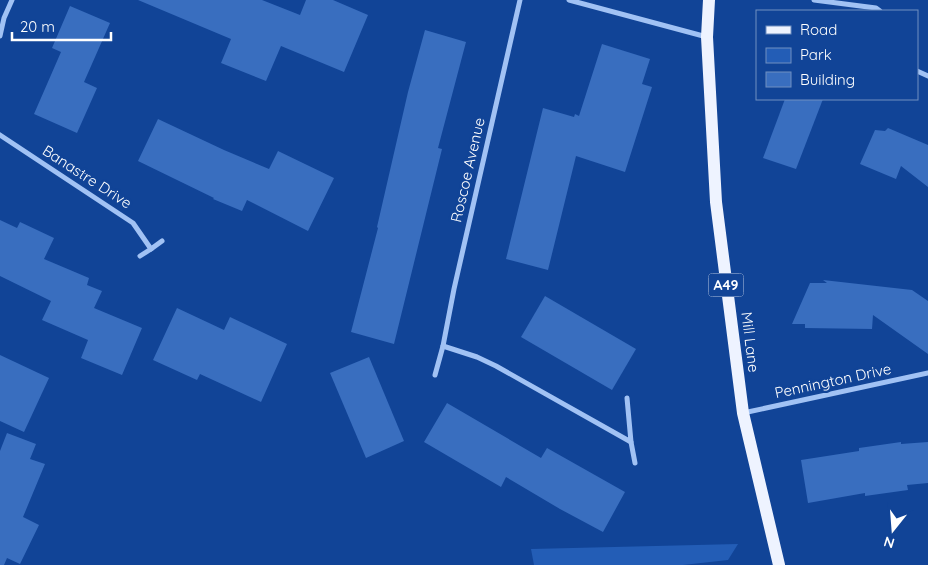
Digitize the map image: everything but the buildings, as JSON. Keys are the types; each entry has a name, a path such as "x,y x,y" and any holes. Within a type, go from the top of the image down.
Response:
{"main road":[{"name":"Mill Lane","path":"709,0 707,37 716,202 743,413 779,565"}],"street":[{"path":"0,36 4,18 12,0"},
{"name":"Roscoe Avenue","path":"435,375 520,0"},
{"path":"569,0 707,37"},
{"path":"814,0 876,8 879,10"},
{"name":"Banastre Drive","path":"0,135 133,222 151,249"},
{"path":"140,256 162,241"},
{"path":"443,346 477,357 496,366 631,442"},
{"name":"Pennington Drive","path":"743,413 928,373"},
{"path":"627,398 635,463"}],"green space":[{"path":"738,544 728,560 683,565 534,565 531,549"}]}
